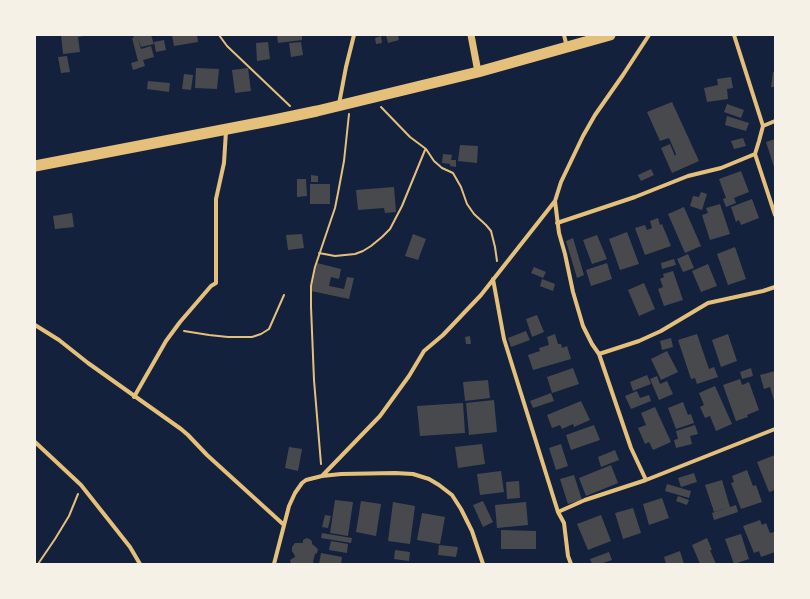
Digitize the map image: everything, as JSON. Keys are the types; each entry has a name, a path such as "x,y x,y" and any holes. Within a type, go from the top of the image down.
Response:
{"highway":[{"path":"35,166 300,115 478,72 610,35"}],"street":[{"path":"338,106 354,35"},
{"path":"471,35 478,72"},
{"path":"564,35 567,47"},
{"path":"322,476 380,416 409,376 424,351 443,335 480,295 555,201 561,182 583,136 649,35"},
{"path":"734,35 763,126 755,154 775,215"},
{"path":"763,126 775,121"},
{"path":"134,397 166,341 211,286 216,283 216,199 224,163 226,129"},
{"path":"557,223 635,197 688,176 721,168 755,154"},
{"path":"555,201 557,223 573,292 583,326 599,354 631,448 646,480"},
{"path":"493,279 504,339 558,512 564,523 568,556 571,564"},
{"path":"599,354 639,341 661,331 708,303 775,287"},
{"path":"35,325 59,340 134,397 172,422 188,435 207,456 284,525"},
{"path":"558,512 584,500 646,480 775,430"},
{"path":"35,442 81,485 130,547 140,564"},
{"path":"274,564 289,506 298,487 306,480 322,476 341,474 405,473 424,477 452,495 472,531 483,564"}],"path":[{"path":"219,35 226,46 300,115"},
{"path":"371,98 410,137 426,149 442,168 453,173 467,204 492,234 499,272"},
{"path":"322,476 315,400 311,286 319,253 335,208 342,176 350,103"},
{"path":"319,253 335,256 355,254 371,246 382,237 390,229 402,206 426,149"},
{"path":"175,329 219,336 257,336 269,329 284,295"},
{"path":"38,564 55,540 69,516 81,485"}],"building":[{"path":"61,35 84,35 78,37 80,52 63,54"},
{"path":"133,35 151,35 154,44 141,47 137,36 141,49 151,46 154,57 143,60 145,66 133,70 131,63 138,61 132,38 134,38"},
{"path":"172,35 197,35 198,42 174,46"},
{"path":"277,35 302,35 302,40 278,43"},
{"path":"386,35 398,35 399,40 388,43"},
{"path":"381,36 382,43 376,44 375,38"},
{"path":"164,40 166,50 156,52 154,42"},
{"path":"268,42 270,59 257,61 256,43"},
{"path":"301,42 303,55 291,57 289,43"},
{"path":"67,56 70,72 61,73 58,57"},
{"path":"196,68 219,69 217,89 195,88"},
{"path":"248,68 251,91 235,93 232,70"},
{"path":"773,72 775,72 775,87 771,87"},
{"path":"184,74 193,75 191,90 182,89"},
{"path":"731,77 733,88 727,89 728,99 707,102 704,88 718,85 717,79"},
{"path":"148,81 170,83 169,92 147,89"},
{"path":"672,102 699,161 672,173 661,148 670,144 675,156 676,154 669,138 660,141 647,112"},
{"path":"727,104 744,110 741,118 724,112"},
{"path":"727,116 749,123 746,131 725,125"},
{"path":"743,138 746,146 734,149 731,141"},
{"path":"775,139 775,170 766,142"},
{"path":"460,145 478,146 477,163 458,161"},
{"path":"443,154 452,155 451,160 456,160 456,167 450,166 450,164 442,163"},
{"path":"651,169 654,175 641,181 638,175"},
{"path":"741,171 749,192 734,198 736,203 726,207 723,199 726,198 719,179"},
{"path":"311,175 318,176 318,182 311,182"},
{"path":"297,179 306,179 307,196 297,197"},
{"path":"310,184 330,184 330,204 310,204"},
{"path":"394,187 396,212 385,213 384,208 358,210 356,190"},
{"path":"701,192 707,194 702,210 690,206 693,196 699,197"},
{"path":"752,199 759,218 741,225 739,220 736,222 731,207"},
{"path":"720,204 730,234 710,240 702,215 708,213 706,208"},
{"path":"684,207 701,246 685,253 668,214"},
{"path":"72,213 74,227 55,229 53,216"},
{"path":"658,218 671,246 645,255 635,228 645,225 647,230 652,228 650,221"},
{"path":"627,232 639,264 620,270 609,239"},
{"path":"302,234 304,248 288,250 286,235"},
{"path":"413,234 426,239 418,260 405,256"},
{"path":"597,235 607,259 592,264 583,240"},
{"path":"573,238 584,275 577,278 566,241"},
{"path":"735,247 746,279 728,285 717,254"},
{"path":"688,254 694,268 683,272 677,259"},
{"path":"674,259 676,265 662,269 661,263"},
{"path":"317,263 341,269 339,279 331,277 329,286 344,289 347,277 354,278 349,299 311,291"},
{"path":"607,263 612,279 591,286 586,270"},
{"path":"708,264 717,286 701,292 692,271"},
{"path":"534,267 546,272 543,278 531,273"},
{"path":"673,271 683,300 664,306 658,289 663,287 660,279 664,277 663,274"},
{"path":"542,279 555,284 553,291 540,286"},
{"path":"644,283 655,309 639,316 628,290"},
{"path":"537,315 544,332 532,337 526,319"},
{"path":"526,331 530,340 511,347 508,338"},
{"path":"555,334 558,344 561,344 562,348 567,346 571,359 533,370 528,355 540,351 539,348 549,345 547,337"},
{"path":"697,334 709,369 714,367 718,377 697,384 695,378 691,379 678,340"},
{"path":"728,334 737,361 721,367 712,340"},
{"path":"470,336 471,344 466,344 465,337"},
{"path":"671,338 673,347 662,350 660,341"},
{"path":"667,351 678,372 661,380 651,359"},
{"path":"573,368 579,384 552,393 547,377"},
{"path":"751,368 753,376 742,379 740,372"},
{"path":"775,371 775,404 770,387 764,389 760,375"},
{"path":"647,375 651,384 633,391 630,382"},
{"path":"657,376 660,384 667,381 673,394 659,400 650,379"},
{"path":"740,379 742,385 749,382 759,410 747,415 748,417 736,421 723,385"},
{"path":"488,380 490,398 465,401 463,382"},
{"path":"715,386 732,424 716,431 710,416 705,418 700,407 704,405 699,393"},
{"path":"637,391 640,398 649,395 651,401 631,409 625,396"},
{"path":"551,393 554,401 533,408 530,401"},
{"path":"494,400 497,432 469,435 466,403"},
{"path":"581,401 590,420 574,427 573,424 562,429 560,425 552,428 547,415"},
{"path":"683,402 688,415 691,414 694,423 676,429 668,408"},
{"path":"463,403 465,433 420,436 417,406"},
{"path":"655,407 671,442 653,450 649,442 645,444 638,428 646,425 641,413"},
{"path":"594,425 600,440 571,450 566,435"},
{"path":"695,425 698,434 690,436 692,444 676,448 674,440 678,439 676,431"},
{"path":"482,444 485,464 458,468 455,447"},
{"path":"561,444 568,466 556,470 549,448"},
{"path":"289,447 302,449 298,471 285,468"},
{"path":"615,450 619,460 601,467 598,457"},
{"path":"775,455 775,490 769,492 757,462"},
{"path":"611,465 618,483 586,496 579,478"},
{"path":"747,470 753,486 756,485 762,502 741,509 731,483 734,482 732,476"},
{"path":"501,471 504,492 480,495 477,474"},
{"path":"694,473 697,482 681,487 678,478"},
{"path":"574,475 582,500 568,504 560,479"},
{"path":"722,480 730,507 714,512 705,485"},
{"path":"519,481 520,498 507,499 506,482"},
{"path":"667,484 691,491 689,498 665,491"},
{"path":"678,496 689,500 687,505 676,501"},
{"path":"662,498 669,518 649,525 643,504"},
{"path":"335,500 353,502 348,536 330,533"},
{"path":"361,501 381,504 376,536 356,532"},
{"path":"483,501 493,522 483,527 473,505"},
{"path":"393,502 415,506 410,544 388,541"},
{"path":"526,502 528,525 497,528 495,505"},
{"path":"736,505 738,512 714,520 712,513"},
{"path":"633,508 641,533 623,539 615,513"},
{"path":"422,513 445,517 440,544 417,540"},
{"path":"325,515 331,516 328,528 322,527"},
{"path":"601,515 611,541 588,550 577,524"},
{"path":"760,520 762,525 766,523 770,533 774,532 775,534 775,552 761,557 759,551 754,553 743,526"},
{"path":"501,530 536,531 536,549 501,549"},
{"path":"322,533 352,538 351,543 321,538"},
{"path":"741,534 749,559 734,564 725,539"},
{"path":"307,538 311,540 312,544 318,549 317,553 315,554 314,564 291,564 290,560 295,557 292,547 295,543 303,543 303,540"},
{"path":"707,538 716,564 700,564 692,545"},
{"path":"331,541 348,544 347,553 329,550"},
{"path":"439,545 458,547 456,557 438,555"},
{"path":"395,550 410,552 409,561 394,559"},
{"path":"680,551 684,564 666,564 664,557"},
{"path":"609,552 612,560 600,564 592,564 590,559"},
{"path":"321,553 342,557 341,564 319,564"}]}
